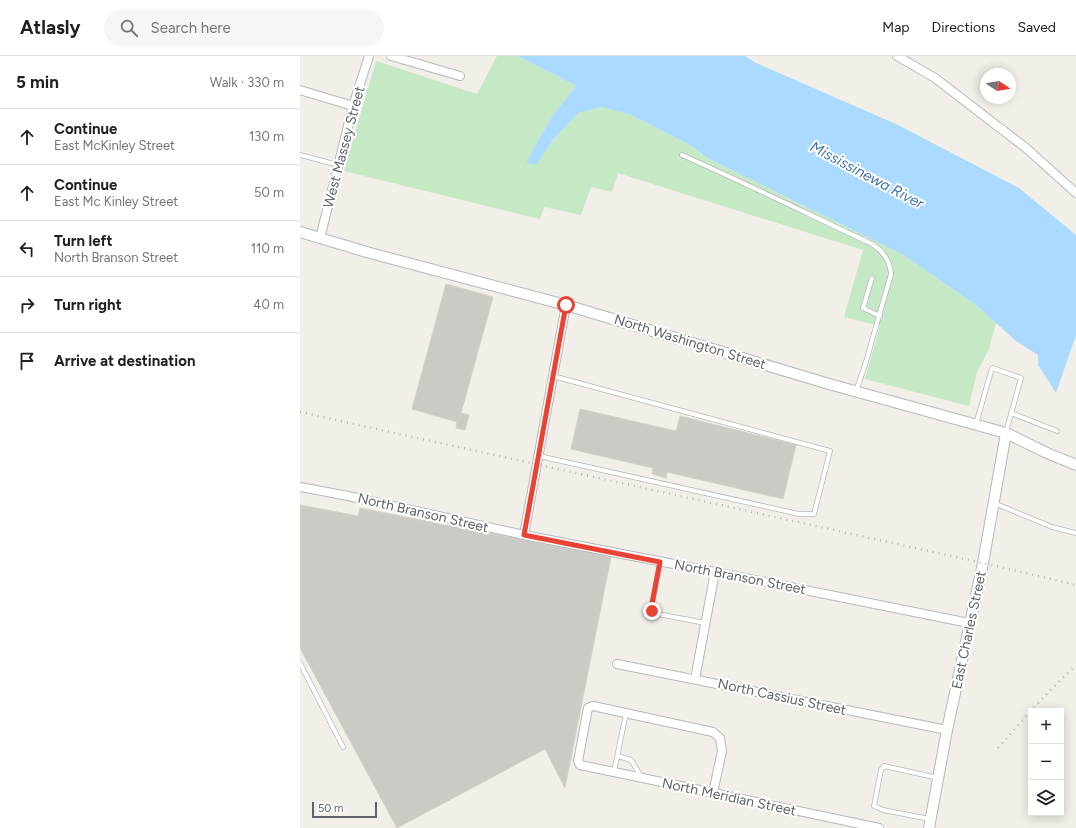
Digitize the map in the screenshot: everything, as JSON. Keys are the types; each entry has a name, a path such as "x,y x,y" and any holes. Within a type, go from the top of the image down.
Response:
{"street":[{"name":"West Massey Street","path":"320,238 353,106 369,56"},
{"path":"391,56 460,76"},
{"path":"897,56 935,78 1026,148 1076,193"},
{"path":"300,90 353,106"},
{"name":"North Washington Street","path":"300,232 370,253 566,305 856,392 1006,432 1047,453 1076,465"},
{"path":"524,535 566,305"},
{"name":"East Charles Street","path":"930,823 983,563 1006,432"},
{"name":"North Branson Street","path":"300,487 348,496 524,535 970,623"},
{"path":"695,679 715,572"},
{"name":"North Cassius Street","path":"617,664 948,730"},
{"name":"North Meridian Street","path":"626,713 593,706 588,708 578,761 580,765 879,828"},
{"path":"626,713 712,732 720,738 722,751 713,793"}],"lane":[{"path":"300,155 338,165"},
{"path":"682,155 744,183 878,248 885,256 890,266 891,274 880,316 856,392"},
{"path":"872,278 863,308 880,316"},
{"path":"976,424 992,368 1021,378 1006,432"},
{"path":"538,456 799,514 814,514 830,451 553,376"},
{"path":"1011,413 1057,431"},
{"path":"994,503 1052,527 1076,533"},
{"path":"660,562 652,611 658,614 705,623"},
{"path":"300,663 343,747"},
{"path":"614,772 626,713"},
{"path":"618,756 631,760 642,778"},
{"path":"930,823 883,810 874,806 881,770 884,766 938,779"}],"green space":[{"path":"497,56 518,56 576,86 553,115 526,162 536,164 553,140 578,113 601,107 629,114 690,145 709,159 902,254 976,305 996,323 989,349 977,372 969,406 865,379 880,326 844,317 863,250 618,173 612,192 591,187 581,215 544,207 540,219 344,171 376,61 477,94"}],"water":[{"name":"Mississinewa River","path":"518,56 745,56 754,62 898,125 1019,188 1076,235 1076,335 1056,393 1038,365 1038,355 1016,341 976,305 902,254 709,159 690,145 629,114 601,107 578,113 553,140 536,165 526,162 553,115 576,86"}],"building":[{"path":"446,284 493,297 461,413 469,415 465,430 456,428 457,422 412,409"},
{"path":"580,409 676,431 680,416 796,445 783,499 667,472 666,478 652,474 653,468 571,449"},
{"path":"300,505 358,516 360,508 611,557 565,788 545,749 397,828 300,648"}],"railway":[{"path":"300,412 983,563 1076,585"},
{"path":"998,748 1045,696 1076,666"}],"route":[{"path":"566,305 524,535 660,562 652,611"}]}
